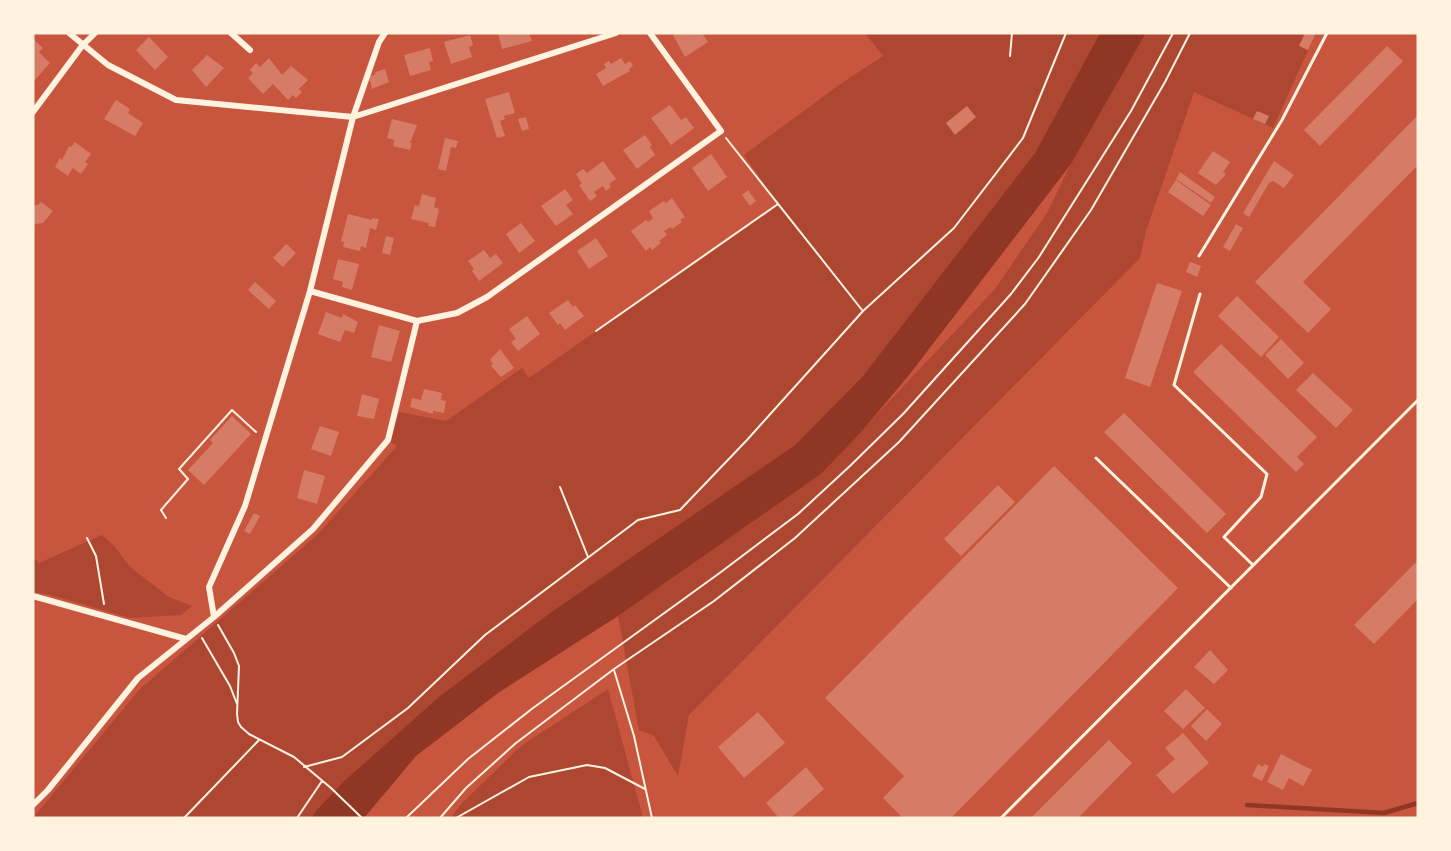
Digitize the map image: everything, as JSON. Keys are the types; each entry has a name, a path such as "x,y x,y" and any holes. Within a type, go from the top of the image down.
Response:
{"street":[{"path":"69,33 82,46 108,65 176,100 353,117 616,33"},
{"path":"33,112 82,46 95,33"},
{"path":"231,33 250,50"},
{"path":"214,617 209,587 245,506 310,291 353,117 379,42 385,33"},
{"path":"310,291 417,321 457,313 487,297 721,131 650,33"},
{"path":"33,805 48,790 138,678 214,617 313,529 388,440 417,321"},
{"path":"33,596 186,639"}],"lane":[{"path":"1200,256 1282,120 1327,33"},
{"path":"1200,294 1174,385 1267,474 1261,497 1224,537 1253,565"},
{"path":"1001,818 1418,400"},
{"path":"1096,458 1230,588"}],"path":[{"path":"1010,56 1012,33"},
{"path":"304,767 342,757 408,708 485,635 638,520 680,510 747,440 863,311 954,228 1023,138 1066,33"},
{"path":"406,818 468,759 533,708 798,514 904,413 1011,294 1040,257 1131,111 1173,33"},
{"path":"440,818 466,789 516,743 614,669 714,601 795,538 899,442 1025,304 1091,210 1165,82 1190,33"},
{"path":"721,131 863,311"},
{"path":"596,331 778,204"},
{"path":"166,518 160,510 188,478 180,469 232,410 265,440"},
{"path":"560,487 588,557"},
{"path":"87,538 96,556 106,616"},
{"path":"214,617 239,666 237,707 238,722 241,728 294,757 362,818"},
{"path":"197,631 230,686 237,707"},
{"path":"614,669 634,736 652,818"},
{"path":"184,818 260,739"},
{"path":"456,818 529,777 587,765 605,768 645,789"},
{"path":"297,818 322,781"}],"shaded area":[{"path":"865,33 1100,33 1035,153 863,376 795,445 550,613 440,696 343,782 312,818 33,818 139,690 318,534 397,446 390,442 399,412 446,421 522,368 529,378 778,204 744,155 839,85 883,56"},
{"path":"1100,33 1146,33 1071,164 909,375 863,430 821,474 618,616 498,693 416,756 364,818 312,818 343,782 440,696 550,613 795,445 863,376 1035,153"},
{"path":"1146,33 1316,33 1273,128 1194,92 1146,231 1140,258 689,715 678,776 654,736 639,730 618,616 821,474 995,289 1047,213 1071,164"},
{"path":"102,535 115,547 130,567 169,597 192,606 181,615 130,618 33,592 33,557 39,563"},
{"path":"608,689 643,818 450,818 462,803 521,746"}],"building":[{"path":"498,33 529,33 532,41 502,49"},
{"path":"702,33 708,42 685,57 673,35"},
{"path":"1305,33 1316,33 1308,50 1299,46"},
{"path":"470,35 473,45 469,47 472,57 451,64 444,42"},
{"path":"149,37 168,57 155,70 136,50"},
{"path":"33,39 43,48 39,52 50,63 33,82"},
{"path":"1387,46 1403,61 1320,146 1304,130"},
{"path":"430,48 433,61 429,62 431,70 410,76 404,55"},
{"path":"207,55 224,68 206,87 192,70"},
{"path":"269,58 282,75 291,66 308,80 299,89 302,92 296,98 293,95 288,100 273,84 263,94 248,78 253,73 250,70 256,63 260,67"},
{"path":"621,58 625,64 630,61 633,66 629,69 630,71 603,86 596,74 606,68 604,64 609,61 611,64"},
{"path":"385,69 389,82 372,89 369,77"},
{"path":"509,92 515,113 504,116 505,119 500,121 505,136 497,138 485,99"},
{"path":"116,100 130,109 128,113 143,123 135,136 104,119"},
{"path":"670,105 681,120 686,117 694,128 671,145 651,118"},
{"path":"967,106 976,117 955,135 946,123"},
{"path":"1257,111 1269,116 1265,124 1253,119"},
{"path":"1418,115 1418,165 1303,282 1331,309 1308,333 1255,282"},
{"path":"526,117 529,129 522,131 518,119"},
{"path":"392,119 417,125 410,143 412,143 410,150 393,146 394,140 387,138"},
{"path":"645,135 655,155 637,169 623,150"},
{"path":"445,138 458,141 456,148 451,147 446,171 438,169"},
{"path":"75,142 91,154 81,174 73,168 68,176 55,167 60,158 62,160 69,146 71,147"},
{"path":"1213,151 1230,162 1223,172 1226,174 1216,185 1198,173"},
{"path":"711,154 727,177 708,191 692,168"},
{"path":"603,161 616,179 609,184 611,187 606,191 603,186 594,192 597,196 590,201 579,185 582,184 576,174 583,169 587,173"},
{"path":"1274,161 1294,175 1284,188 1273,181 1269,183 1249,217 1243,213"},
{"path":"1180,172 1215,197 1211,203 1176,179"},
{"path":"1176,180 1211,205 1203,216 1168,192"},
{"path":"565,189 573,200 566,205 573,214 556,226 541,206"},
{"path":"748,190 756,201 750,206 742,195"},
{"path":"422,194 436,198 434,207 439,209 435,227 428,226 429,223 411,219 415,205 419,206"},
{"path":"672,198 685,217 672,229 671,227 664,231 667,235 659,241 661,243 652,250 650,247 646,251 631,231 646,220 648,222 653,218 649,211"},
{"path":"41,202 53,211 43,223 35,224 33,227 33,206"},
{"path":"348,214 372,220 372,218 379,219 376,230 370,228 366,248 361,246 360,251 343,247 344,242 341,241"},
{"path":"521,223 535,241 519,253 506,234"},
{"path":"1236,224 1243,228 1230,251 1223,247"},
{"path":"386,236 394,238 390,255 382,253"},
{"path":"596,238 608,256 589,269 577,251"},
{"path":"286,244 296,253 283,267 273,258"},
{"path":"484,250 490,258 496,254 503,263 479,281 468,261"},
{"path":"338,259 359,264 352,290 342,287 343,282 333,279"},
{"path":"1190,262 1201,266 1197,277 1186,272"},
{"path":"255,282 276,301 269,309 248,290"},
{"path":"1157,283 1182,291 1150,387 1125,378"},
{"path":"1237,296 1279,337 1261,357 1218,316"},
{"path":"568,300 584,316 565,330 549,313"},
{"path":"326,312 342,318 343,314 358,322 354,333 345,330 340,342 318,334"},
{"path":"527,316 540,334 518,351 511,342 516,339 509,329"},
{"path":"379,325 400,331 391,362 371,357"},
{"path":"1281,339 1304,363 1288,379 1265,355"},
{"path":"1221,344 1317,437 1297,457 1304,464 1296,472 1193,372"},
{"path":"500,349 514,368 501,377 491,366 493,364 490,360"},
{"path":"1313,373 1353,410 1336,428 1296,390"},
{"path":"424,389 442,393 441,400 446,401 444,413 433,411 433,414 410,407 412,398 421,400"},
{"path":"362,394 379,399 374,419 357,416"},
{"path":"1124,413 1226,514 1207,533 1104,432"},
{"path":"232,416 251,434 204,485 188,470 213,443 210,440"},
{"path":"320,426 339,432 331,456 311,449"},
{"path":"1054,466 1178,588 951,818 903,818 883,798 904,776 825,698"},
{"path":"304,470 325,476 317,504 297,498"},
{"path":"998,485 1015,502 961,556 944,539"},
{"path":"254,513 260,516 250,534 244,531"},
{"path":"1418,560 1418,599 1374,644 1354,625"},
{"path":"1210,650 1228,670 1214,684 1194,667"},
{"path":"1186,689 1205,708 1183,729 1164,711"},
{"path":"1207,709 1222,724 1206,741 1191,726"},
{"path":"758,712 785,743 744,778 718,747"},
{"path":"1183,733 1209,763 1173,794 1156,775 1175,759 1165,748"},
{"path":"1109,740 1132,763 1078,818 1031,818"},
{"path":"1281,754 1312,770 1303,786 1289,778 1283,790 1267,782"},
{"path":"1258,764 1263,767 1264,764 1269,766 1262,781 1252,776"},
{"path":"806,767 824,789 791,818 779,818 766,803"}],"waterway":[{"path":"1247,805 1384,813 1418,803"}]}
